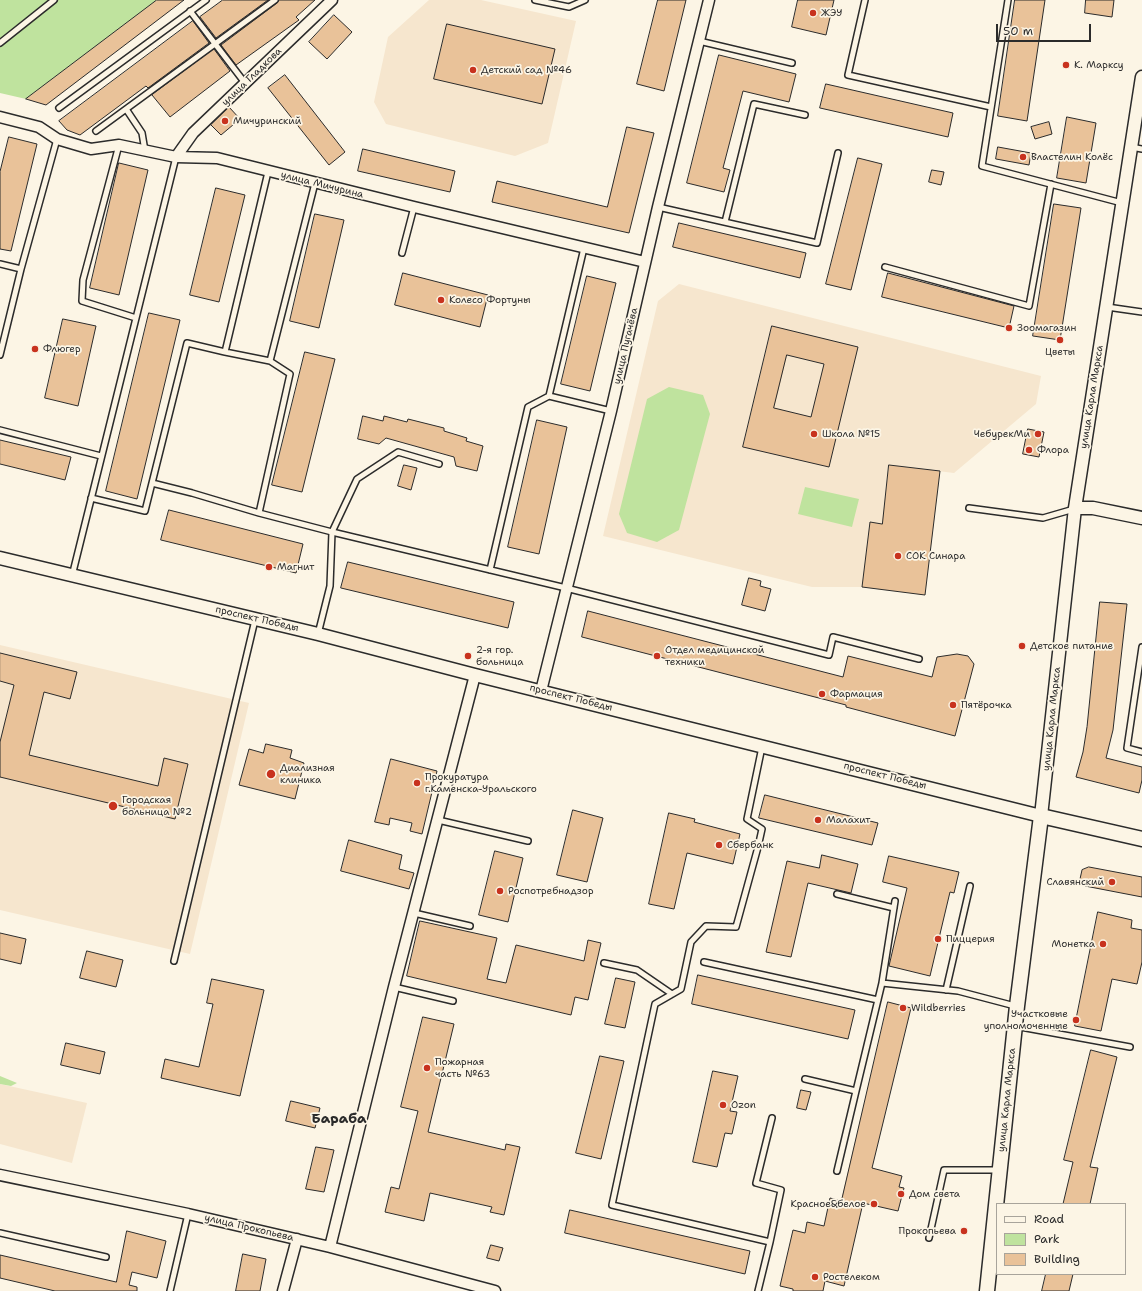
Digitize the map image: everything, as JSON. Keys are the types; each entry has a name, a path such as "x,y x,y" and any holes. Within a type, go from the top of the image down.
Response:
{"main road":[{"name":"проспект Победы","path":"1041,816 1142,839"},
{"name":"улица Карла Маркса","path":"996,1203 1017,1006 1041,816"},
{"name":"улица Карла Маркса","path":"987,1291 996,1207"}],"street":[{"name":"улица Гладкова","path":"176,158 192,133 332,0"},
{"name":"улица Пугачёва","path":"541,691 611,411 658,206 709,0"},
{"name":"улица Карла Маркса","path":"1041,816 1074,508 1122,202 1136,148 1142,77"},
{"name":"улица Мичурина","path":"0,117 39,127 57,139 92,149 119,145 176,158 217,158 268,172 645,262"},
{"path":"1074,508 1093,508 1142,518"},
{"name":"проспект Победы","path":"0,558 318,634 475,675 762,745 1041,816"},
{"path":"330,1247 394,987 475,675"},
{"name":"улица Прокопьева","path":"0,1176 188,1214 297,1239 495,1291"},
{"path":"283,1291 297,1239"}],"lane":[{"path":"0,43 54,0"},
{"path":"59,108 206,0"},
{"path":"96,132 275,0"},
{"path":"535,0 568,7 585,0"},
{"path":"865,0 848,75 991,107"},
{"path":"1008,0 982,166 1122,202"},
{"path":"190,11 244,83"},
{"path":"699,41 792,63"},
{"path":"725,222 754,104 805,115"},
{"path":"126,110 142,133 145,151"},
{"path":"0,355 21,269 57,139"},
{"path":"119,145 83,280 82,301 136,318"},
{"path":"658,206 817,243 838,153"},
{"path":"72,576 176,158"},
{"path":"225,352 268,172"},
{"path":"270,361 315,183"},
{"path":"885,267 1029,306 1051,184"},
{"path":"402,254 414,207"},
{"path":"549,396 584,248"},
{"path":"0,264 21,269"},
{"path":"1106,306 1142,312"},
{"path":"91,498 145,511 187,343 270,361 290,374 259,512"},
{"path":"490,570 528,407 549,396 611,411"},
{"path":"0,430 101,456"},
{"path":"318,634 330,586 332,532 357,479 398,452 439,464"},
{"path":"152,483 332,532 566,588 829,655 833,637 920,659"},
{"path":"969,508 1043,518 1074,508"},
{"path":"174,961 255,619"},
{"path":"1142,647 1126,748 1142,752"},
{"path":"762,745 747,819 762,829 736,927 706,926 691,942 681,989 655,1004 612,1205 770,1242"},
{"path":"438,820 528,841"},
{"path":"946,990 970,886"},
{"path":"837,894 894,908"},
{"path":"837,1171 882,983 895,901"},
{"path":"414,913 470,926"},
{"path":"704,962 878,1000"},
{"path":"604,963 637,970 672,994"},
{"path":"882,983 958,991 1017,1006"},
{"path":"394,987 453,1001"},
{"path":"1015,1026 1130,1047"},
{"path":"805,1079 856,1091"},
{"path":"758,1291 781,1190 756,1183 772,1118"},
{"path":"929,1238 944,1170 1000,1170"},
{"path":"170,1291 188,1214"},
{"path":"0,1233 106,1257"}],"shaded area":[{"name":"Детский сад №46","path":"429,0 481,0 576,21 548,143 515,156 386,124 374,102 388,37"},
{"name":"Школа №15","path":"679,284 1041,376 1036,404 954,473 889,465 882,524 870,523 862,587 812,587 603,536 658,301"},
{"name":"Городская больница №2","path":"0,645 249,703 190,954 0,910"},
{"path":"0,1084 87,1103 72,1163 0,1144"}],"green space":[{"path":"0,0 157,0 26,99 0,93"},
{"path":"669,387 703,395 710,414 679,530 657,542 627,533 619,514 647,399"},
{"path":"805,487 859,499 852,527 798,514"},
{"path":"0,1076 17,1083 11,1086 0,1084"}],"building":[{"path":"157,0 184,0 46,105 26,99"},
{"path":"223,0 268,0 216,38 200,17"},
{"path":"279,0 315,0 296,17 299,20 236,65 221,45"},
{"path":"658,0 686,0 664,91 637,84"},
{"name":"ЖЭУ","path":"798,0 834,0 826,35 792,27"},
{"path":"1015,0 1045,0 1027,121 998,116"},
{"path":"1086,0 1114,0 1112,17 1085,13"},
{"path":"334,15 352,32 327,59 309,42"},
{"path":"193,21 209,43 148,88 146,86 80,135 67,130 59,121"},
{"path":"447,24 555,49 542,104 434,79"},
{"path":"214,49 230,71 170,117 152,95"},
{"path":"719,55 796,74 789,102 743,91 723,168 730,170 724,192 687,183"},
{"path":"285,75 345,152 329,165 268,88"},
{"path":"826,84 953,113 948,137 820,108"},
{"name":"Мичуринский","path":"229,107 240,119 221,135 211,125"},
{"path":"1067,117 1096,123 1086,183 1057,178"},
{"path":"1049,122 1052,134 1035,139 1031,127"},
{"path":"627,127 654,133 629,233 492,202 497,181 607,207"},
{"path":"9,137 37,144 11,251 0,249 0,172"},
{"path":"998,147 1031,153 1029,165 996,159"},
{"path":"363,149 455,171 450,192 358,171"},
{"path":"858,158 882,164 851,290 826,284"},
{"path":"119,163 148,170 119,295 90,288"},
{"path":"932,170 944,172 941,185 929,182"},
{"path":"216,188 245,195 219,302 190,295"},
{"path":"1054,204 1081,208 1060,340 1033,336"},
{"path":"315,214 344,220 319,328 290,321"},
{"path":"679,223 806,253 800,278 673,247"},
{"name":"Колесо Фортуны","path":"403,273 488,295 480,327 395,305"},
{"path":"888,273 1014,306 1009,328 882,297"},
{"path":"587,276 616,283 590,391 561,384"},
{"path":"149,313 180,320 137,499 106,491"},
{"path":"63,319 96,326 78,406 45,398"},
{"path":"772,326 858,347 829,467 743,447","holes":["787,355 824,364 811,417 774,408"]},
{"path":"305,352 335,359 302,492 272,485"},
{"path":"363,416 383,421 384,416 407,422 408,419 444,428 444,431 467,438 466,441 483,446 477,471 456,466 454,457 386,438 379,444 358,439"},
{"path":"537,420 567,427 539,554 508,547"},
{"path":"1028,429 1044,432 1039,457 1023,454"},
{"path":"0,440 71,457 65,480 0,464"},
{"path":"404,465 417,468 411,490 398,486"},
{"name":"СОК Синара","path":"889,465 940,471 925,595 862,587 870,522 882,524"},
{"path":"169,510 303,544 296,573 161,540"},
{"path":"348,562 514,602 508,628 341,588"},
{"path":"749,578 761,581 760,586 771,589 765,611 742,605"},
{"path":"1100,602 1127,604 1113,730 1106,758 1142,767 1142,780 1139,793 1076,777 1083,752 1087,727"},
{"path":"588,611 843,677 848,656 932,677 937,657 957,654 968,656 974,664 955,736 846,707 846,705 582,637"},
{"path":"0,653 77,672 70,699 44,692 29,755 158,786 164,758 188,764 175,819 0,777 0,742 14,685 0,681"},
{"name":"Диализная клиника","path":"266,744 292,750 290,758 304,763 295,799 239,785 249,749 263,753"},
{"path":"391,759 437,771 422,834 410,831 412,823 390,818 389,825 375,822"},
{"name":"Малахит","path":"765,795 878,823 872,845 759,818"},
{"path":"573,810 603,818 587,882 557,875"},
{"path":"669,813 695,819 694,822 740,834 733,864 687,853 674,909 649,904"},
{"path":"349,840 402,855 399,869 414,873 409,889 341,871"},
{"name":"Роспотребнадзор","path":"495,851 523,858 508,922 479,915"},
{"path":"822,855 858,864 851,893 808,883 791,957 766,952 787,861 819,868"},
{"path":"889,856 959,872 954,893 950,892 930,976 889,966 907,888 883,882"},
{"name":"Славянский","path":"1089,867 1142,877 1142,897 1085,886 1080,879 1082,870"},
{"path":"1098,912 1132,920 1131,928 1142,930 1142,962 1137,984 1112,979 1101,1031 1075,1026"},
{"path":"420,921 497,938 487,979 506,983 516,945 584,961 588,940 601,943 588,1000 575,997 571,1015 407,976"},
{"path":"0,933 26,939 21,964 0,959"},
{"path":"87,951 123,960 116,987 80,978"},
{"path":"698,975 855,1010 848,1039 692,1004"},
{"path":"616,978 635,982 625,1028 605,1024"},
{"path":"212,979 264,990 240,1096 161,1078 165,1059 199,1067 213,1004 207,1003"},
{"path":"888,1002 911,1008 872,1168 902,1176 899,1187 904,1188 898,1211 863,1203 844,1286 825,1281 823,1291 793,1291 793,1289 780,1286 793,1230 805,1233 807,1222 824,1226 830,1198 841,1201"},
{"path":"423,1017 454,1024 428,1132 505,1150 506,1144 520,1147 504,1215 490,1212 492,1207 430,1193 424,1221 385,1212 391,1187 399,1189 418,1111 401,1107"},
{"path":"66,1043 105,1052 100,1074 61,1065"},
{"path":"1091,1050 1117,1057 1090,1167 1098,1168 1090,1203 1063,1203 1073,1162 1064,1160"},
{"path":"600,1056 624,1061 601,1159 576,1153"},
{"path":"713,1071 738,1076 730,1111 737,1112 732,1134 725,1133 717,1167 693,1162"},
{"path":"801,1090 811,1092 806,1110 797,1108"},
{"path":"291,1101 320,1108 315,1128 286,1121"},
{"path":"316,1147 334,1150 324,1192 306,1189"},
{"path":"570,1210 750,1251 745,1274 565,1233"},
{"path":"127,1231 166,1241 157,1278 132,1272 129,1285 137,1287 137,1291 55,1291 0,1278 0,1255 116,1282"},
{"path":"491,1245 503,1248 499,1261 487,1258"},
{"path":"243,1254 266,1259 260,1291 236,1291"},
{"path":"1046,1275 1073,1275 1069,1291 1042,1291"}],"place":[{"name":"ЖЭУ","path":"813,13"},
{"name":"К. Марксу","path":"1066,65"},
{"name":"Детский сад №46","path":"473,70"},
{"name":"Мичуринский","path":"225,121"},
{"name":"Властелин Колёс","path":"1023,157"},
{"name":"Колесо Фортуны","path":"441,300"},
{"name":"Зоомагазин","path":"1009,328"},
{"name":"Цветы","path":"1060,340"},
{"name":"Флюгер","path":"35,349"},
{"name":"Школа №15","path":"814,434"},
{"name":"ЧебурекМи","path":"1038,434"},
{"name":"Флора","path":"1029,450"},
{"name":"СОК Синара","path":"898,556"},
{"name":"Магнит","path":"269,567"},
{"name":"Детское питание","path":"1022,646"},
{"name":"2-я гор. больница","path":"468,656"},
{"name":"Отдел медицинской техники","path":"657,656"},
{"name":"Фармация","path":"822,694"},
{"name":"Пятёрочка","path":"953,705"},
{"name":"Диализная клиника","path":"271,774"},
{"name":"Прокуратура г.Каменска-Уральского","path":"417,783"},
{"name":"Городская больница №2","path":"113,806"},
{"name":"Малахит","path":"818,820"},
{"name":"Сбербанк","path":"719,845"},
{"name":"Славянский","path":"1112,882"},
{"name":"Роспотребнадзор","path":"500,891"},
{"name":"Пиццерия","path":"938,939"},
{"name":"Монетка","path":"1103,944"},
{"name":"Wildberries","path":"903,1008"},
{"name":"Участковые уполномоченные","path":"1076,1020"},
{"name":"Пожарная часть №63","path":"427,1068"},
{"name":"Ozon","path":"723,1105"},
{"name":"Дом света","path":"901,1194"},
{"name":"Красное&белое","path":"874,1204"},
{"name":"Прокопьева","path":"964,1231"},
{"name":"Ростелеком","path":"815,1277"}],"district":[{"name":"Бараба","path":"339,1119"}]}
